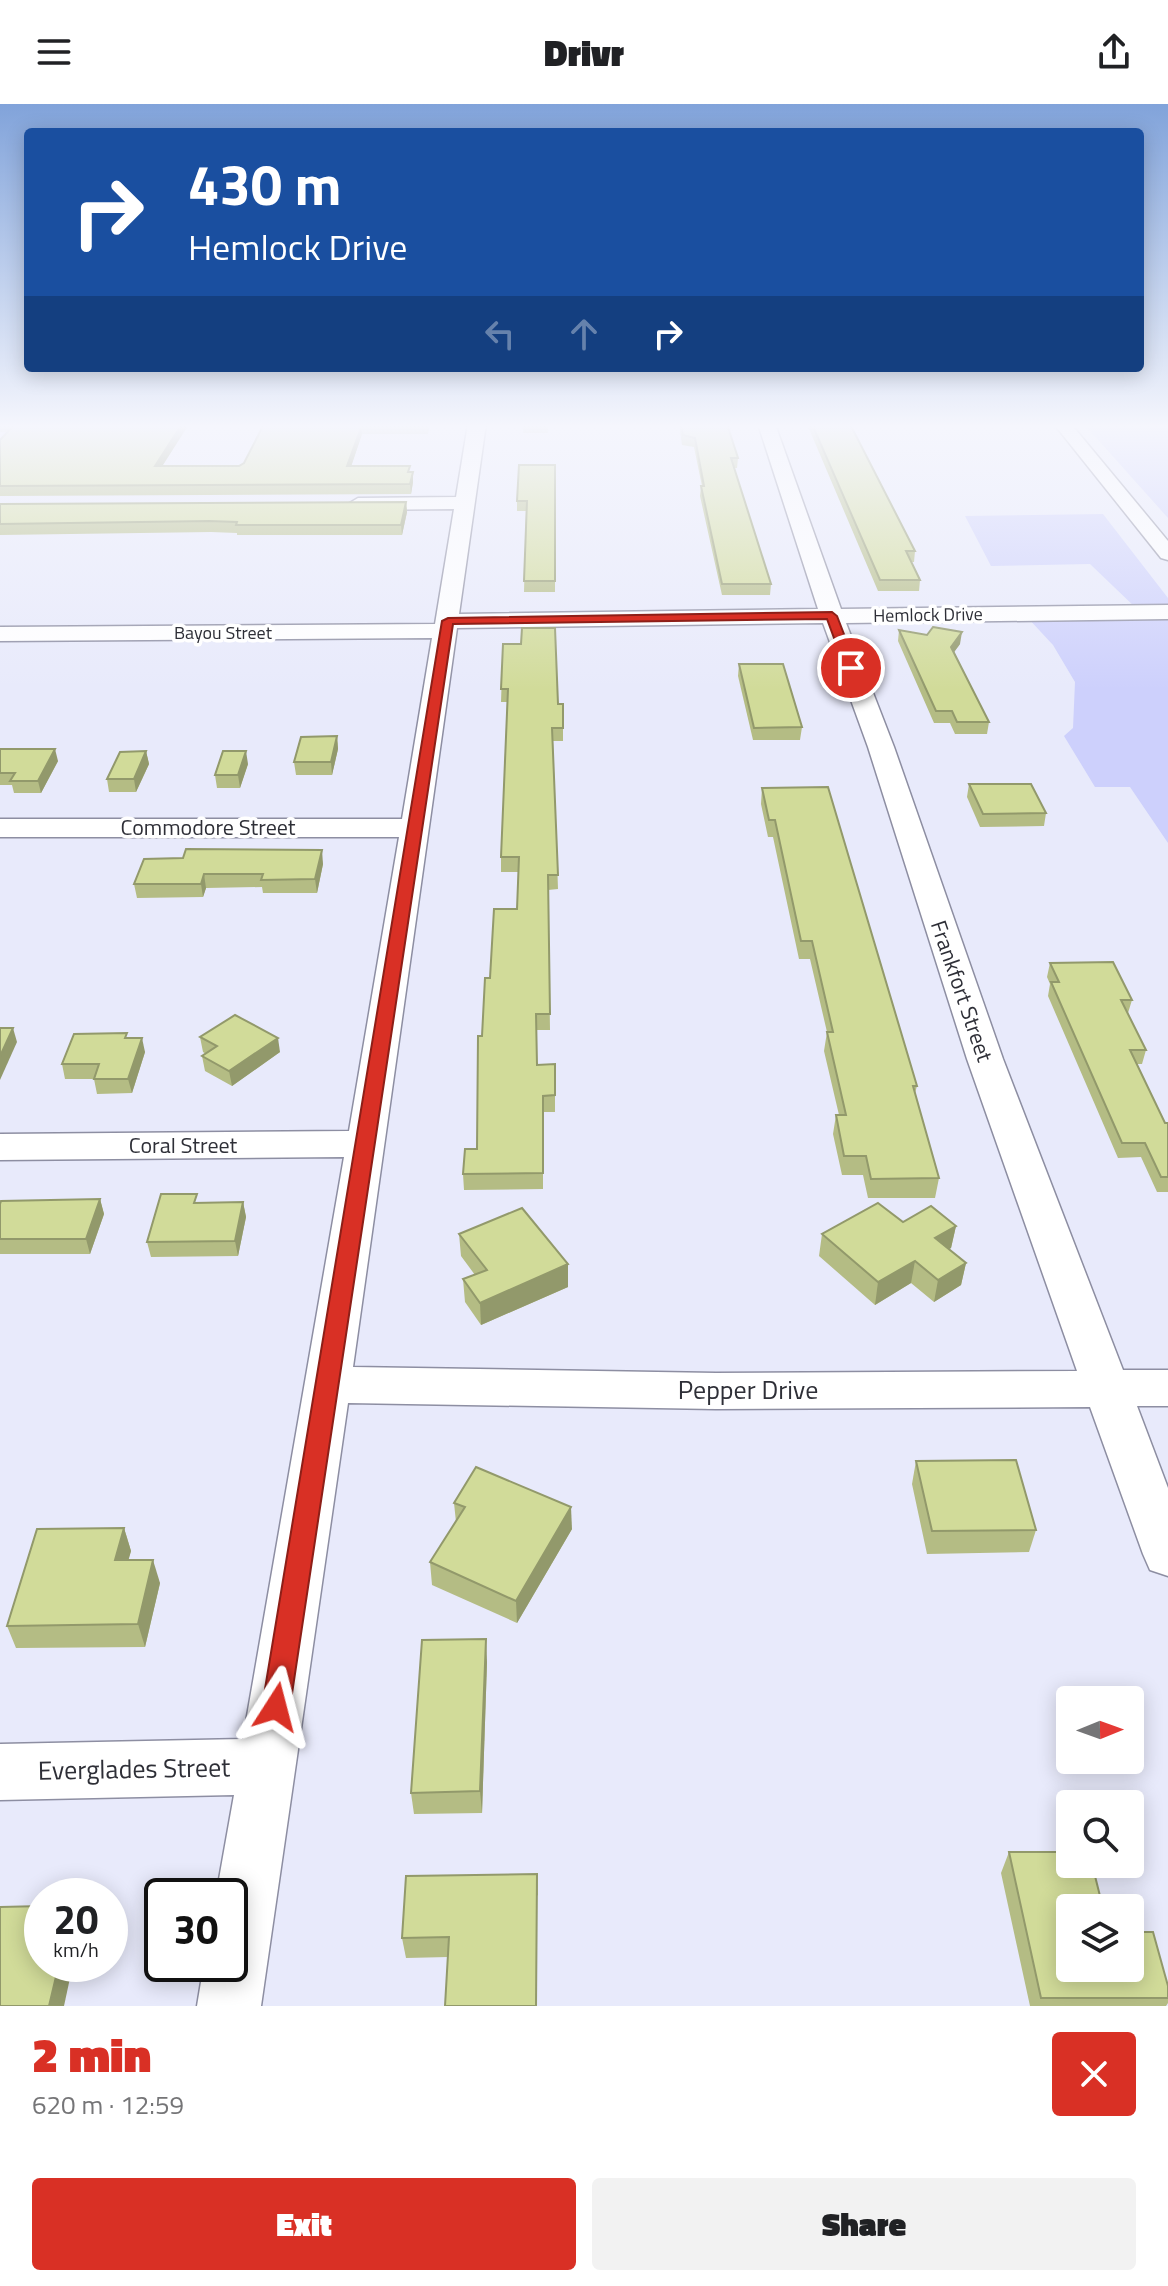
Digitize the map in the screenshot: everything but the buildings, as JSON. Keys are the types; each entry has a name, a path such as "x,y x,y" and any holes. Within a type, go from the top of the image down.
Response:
{"street":[{"path":"229,2006 464,513"},
{"name":"Frankfort Street","path":"797,513 881,747 985,1059 1168,1554"},
{"path":"1134,513 1168,554"},
{"name":"Hemlock Drive","path":"447,626 832,616 1168,612"},
{"name":"Bayou Street","path":"0,634 447,626"},
{"name":"Commodore Street","path":"0,828 416,828"},
{"name":"Coral Street","path":"0,1147 366,1144"},
{"name":"Pepper Drive","path":"328,1385 716,1391 1168,1388"},
{"name":"Everglades Street","path":"0,1772 267,1766"}],"shaded area":[{"path":"1103,514 1168,598 1168,609 1137,609 1090,564 991,566 965,516"},
{"path":"1168,616 1168,843 1130,787 1095,787 1064,736 1073,728 1075,682 1053,645 1027,617"}],"route":[{"path":"276,1707 448,621 832,616 851,668"}]}
